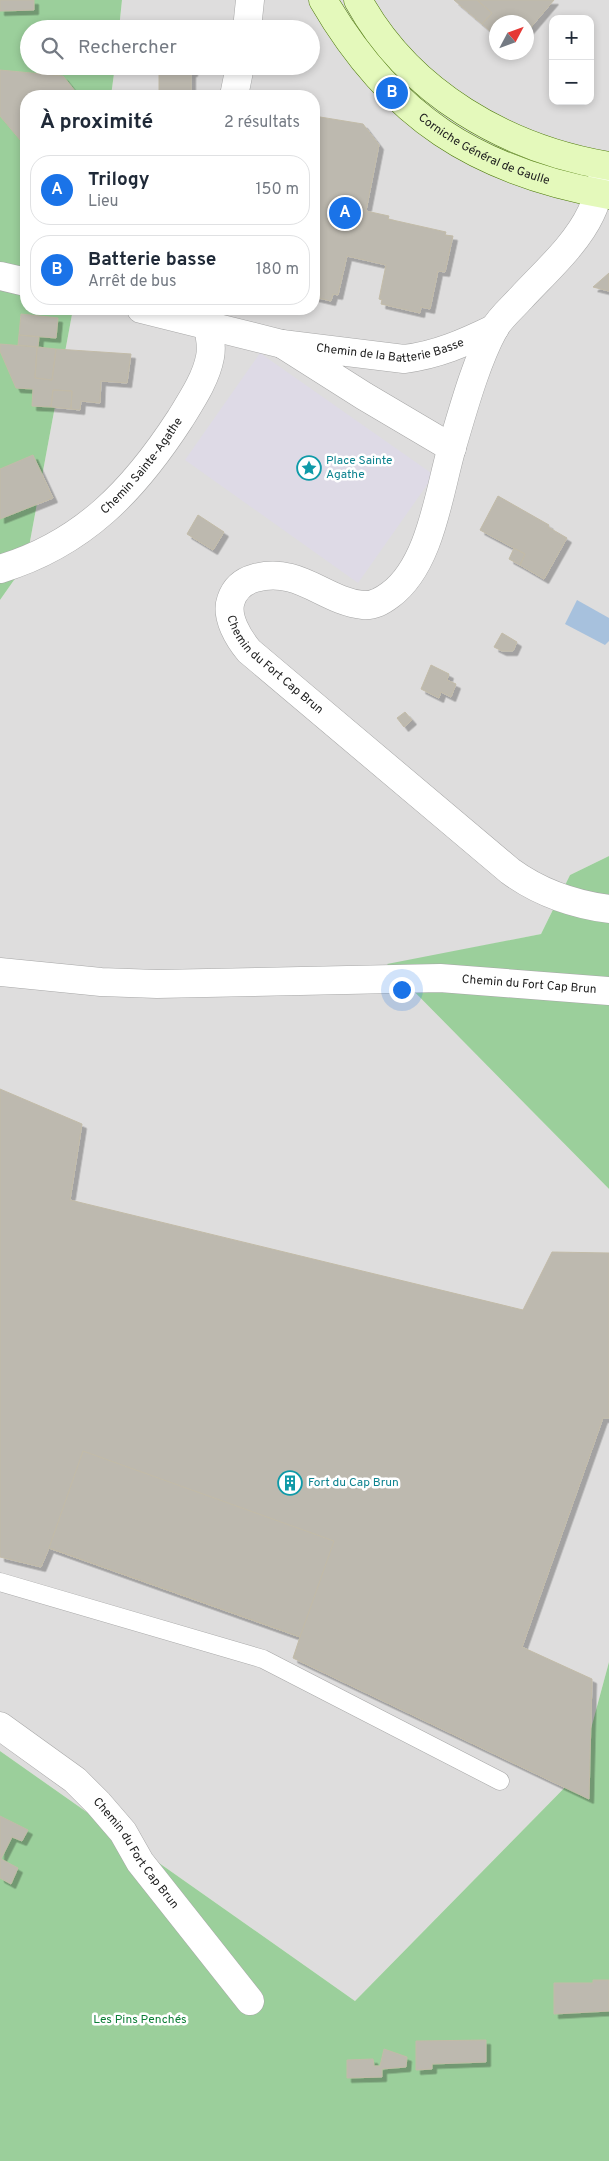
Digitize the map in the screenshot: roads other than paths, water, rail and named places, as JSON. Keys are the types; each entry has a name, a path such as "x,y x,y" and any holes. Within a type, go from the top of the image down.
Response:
{"main road":[{"name":"Corniche Général de Gaulle","path":"323,0 343,32 374,74 392,93 438,131 476,154 511,171 551,184 604,194"},
{"name":"Corniche Général de Gaulle","path":"358,0 386,42 410,68 460,110 523,142 607,166"}],"street":[{"path":"248,20 250,0"},
{"path":"235,90 238,75"},
{"name":"Chemin du Fort Cap Brun","path":"607,166 604,194 578,233 494,328 474,380 452,448 429,536 403,582 392,594 376,604 363,605 349,602 307,582 290,577 258,578 244,582 230,601 234,628 249,651 510,871 535,888 550,895 609,909"},
{"path":"0,276 20,281"},
{"name":"Chemin de la Batterie Basse","path":"189,315 205,317 282,344 404,359 422,357 451,349 494,328"},
{"name":"Chemin Sainte-Agathe","path":"0,569 32,558 78,534 102,514 128,488 172,430 193,398 210,358 211,348 205,317"},
{"name":"Chemin de la Batterie Basse","path":"282,344 364,396 452,448"},
{"name":"Chemin du Fort Cap Brun","path":"0,972 101,982 157,984 440,978 609,991"},
{"name":"Chemin du Fort Cap Brun","path":"0,1726 75,1780 98,1803 122,1832 140,1862 250,2001"}],"lane":[{"path":"0,1582 263,1659 500,1781"}],"water":[{"path":"577,600 609,618 609,641 605,645 565,624"}],"place":[{"name":"Batterie basse","path":"392,93"},
{"name":"Trilogy","path":"345,213"},
{"name":"Place Sainte Agathe","path":"309,468"},
{"name":"Fort du Cap Brun","path":"290,1483"}],"park label":[{"name":"Les Pins Penchés","path":"140,2020"}]}
